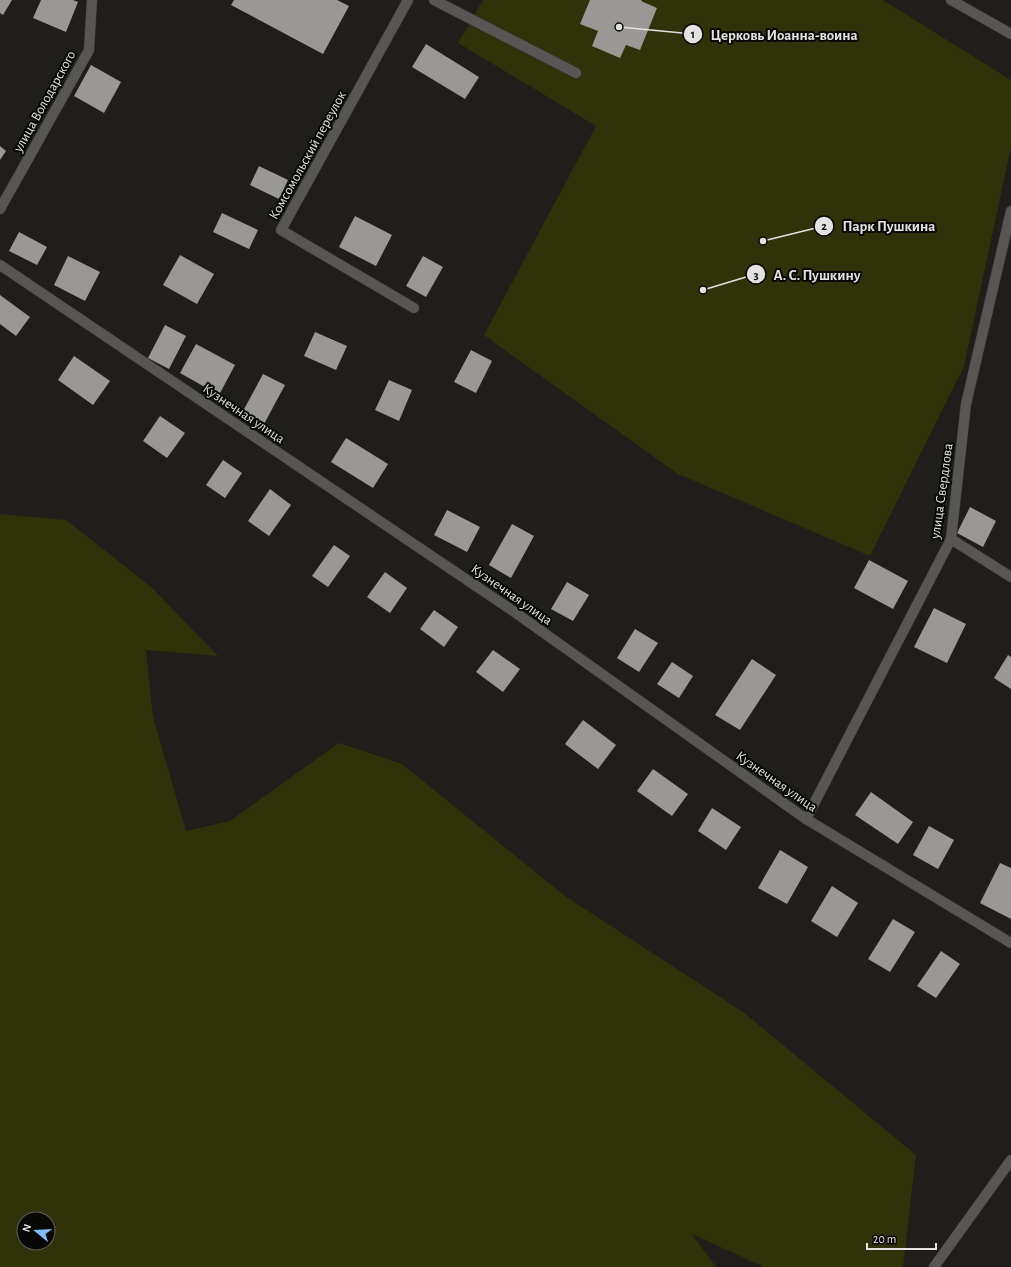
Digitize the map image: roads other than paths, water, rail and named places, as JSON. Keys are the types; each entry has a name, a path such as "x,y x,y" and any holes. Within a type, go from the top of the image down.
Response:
{"street":[{"name":"улица Володарского","path":"0,209 89,50 92,0"},
{"name":"Комсомольский переулок","path":"408,0 281,230 414,308"},
{"path":"951,0 1011,34"},
{"path":"437,1 576,73"},
{"name":"улица Свердлова","path":"806,819 951,540 966,404 1011,211"},
{"name":"Кузнечная улица","path":"0,265 513,611 806,819 1011,943"},
{"path":"951,540 1011,578"},
{"path":"934,1267 1011,1160"}],"place":[{"name":"Церковь Иоанна-воина","path":"619,27"},
{"name":"Парк Пушкина","path":"763,241"},
{"name":"А. С. Пушкину","path":"703,290"}]}
